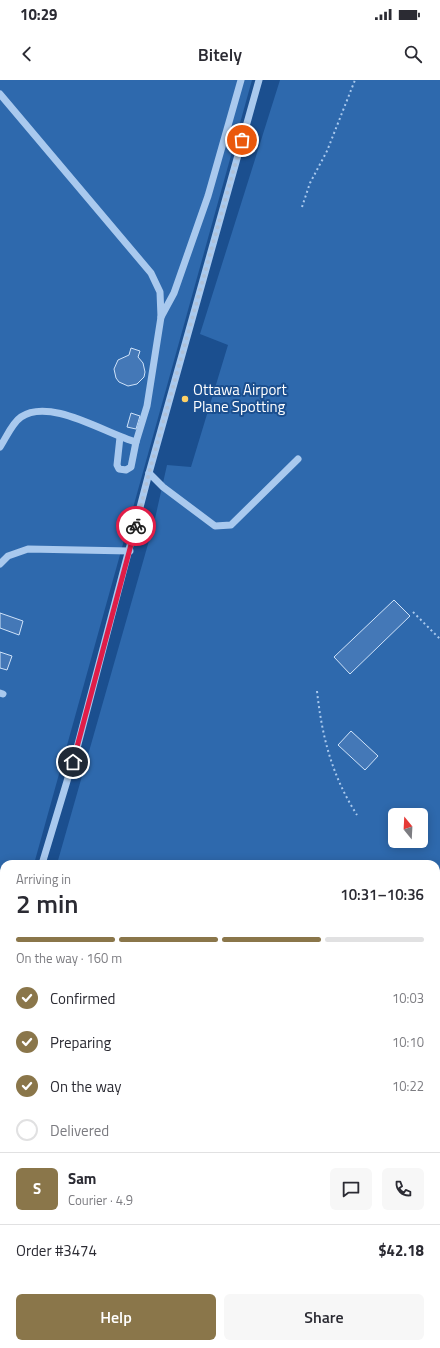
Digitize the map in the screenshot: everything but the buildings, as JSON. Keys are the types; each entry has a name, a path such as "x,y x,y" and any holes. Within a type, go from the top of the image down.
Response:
{"street":[{"path":"161,317 174,293 208,196 241,80"},
{"path":"43,860 77,748 130,551 149,473 259,80"},
{"path":"0,94 151,273 160,292 161,317 147,406 136,442 131,467 122,470 117,466 120,438"},
{"path":"0,447 20,418 29,413 39,411 63,414 120,438 136,442"},
{"path":"149,473 163,486 216,526 221,526 231,525 298,459"},
{"path":"0,564 8,556 28,549 130,551"}],"path":[{"path":"302,207 310,183 327,151 355,80"},
{"path":"413,612 440,638"},
{"path":"317,691 323,731 334,774 344,796 357,815"}],"shaded area":[{"path":"0,80 252,80 35,860 0,860"},
{"path":"280,80 440,80 440,860 58,860 154,523 167,465 191,467 228,345 200,334"}],"way so far":[{"path":"136,526 149,473 242,140"}],"place":[{"name":"Ottawa Airport Plane Spotting","path":"185,399"}],"route":[{"path":"73,762 136,526"}]}
